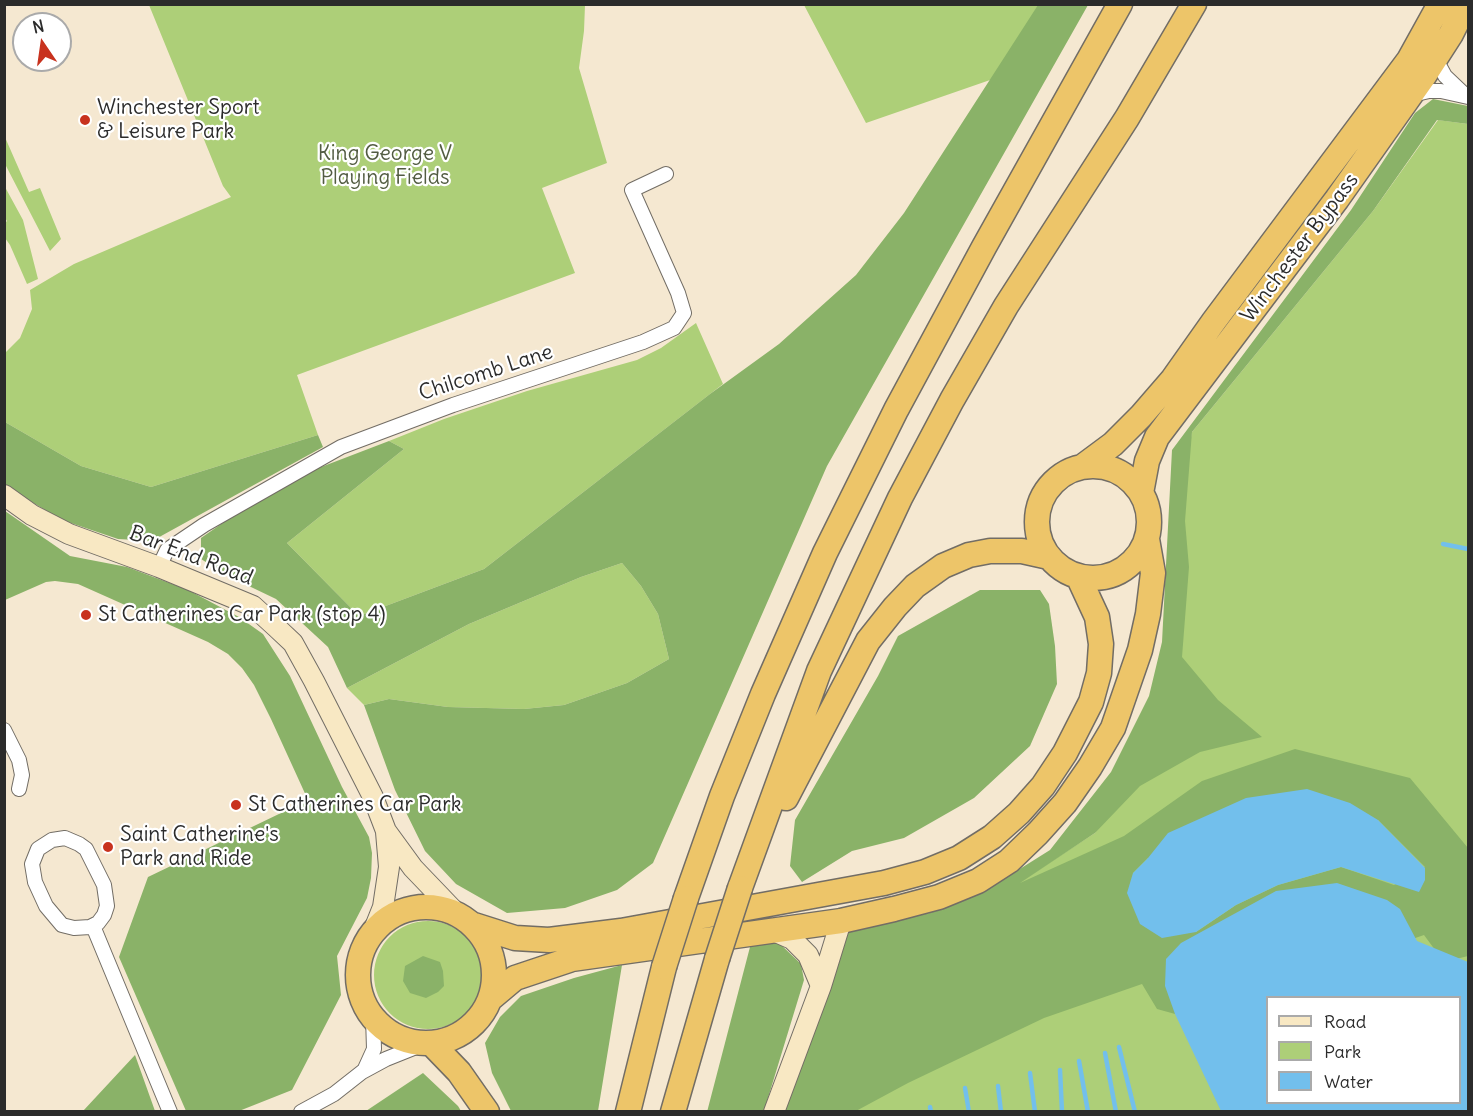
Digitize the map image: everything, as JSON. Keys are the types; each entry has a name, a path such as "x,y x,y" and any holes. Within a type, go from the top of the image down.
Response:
{"highway":[{"path":"628,1112 664,967 686,898 730,776 825,553 907,390 1120,4"},
{"path":"673,1112 740,888 819,672 900,498 952,400 1006,306 1127,118 1194,4"},
{"name":"Winchester Bypass","path":"1082,467 1113,444 1142,416 1173,379 1409,60 1440,4"},
{"name":"Winchester Bypass","path":"1142,493 1147,461 1157,437 1337,199 1437,56 1466,4"},
{"path":"490,999 515,978 572,959 841,921 939,897 978,881 1009,861 1065,803 1113,728 1140,650 1148,614 1153,573 1147,539 1148,508 1142,493 1126,476 1105,467 1082,467 1064,474 1050,486 1040,503 1037,521 1040,540 1049,557 1062,569 1078,576 1095,578 1112,574 1127,566 1139,554 1147,539"},
{"path":"740,888 849,674 868,640 895,607 915,586 943,567 969,555 990,550 1022,551 1049,557"},
{"path":"465,920 482,936 490,951 494,967 494,983 490,999 481,1016 467,1030 450,1039 428,1043 396,1036 383,1028 363,1001 358,984 361,956 374,932 385,921 414,908 429,907 445,910 465,920 515,938 549,940 621,931 884,883 925,872 959,858 992,837 1019,813 1043,786 1065,753 1091,702 1099,673 1101,644 1097,617 1078,576"},
{"path":"428,1043 459,1072 487,1112"}],"main road":[{"name":"Bar End Road","path":"4,495 32,515 69,534 159,567 254,606 293,643 373,797 386,831 413,868 465,920"},
{"name":"Bar End Road","path":"374,932 383,907 389,867 386,831"},
{"path":"774,1112 821,986 841,921"},
{"path":"774,931 792,939 808,955 821,986"}],"street":[{"path":"1437,56 1438,65 1445,76 1467,97"},
{"path":"1410,96 1429,91 1441,91 1467,97"},
{"name":"Chilcomb Lane","path":"159,567 167,550 204,525 341,447 453,405 643,342 675,328 684,313 678,293 632,190 666,174"},
{"path":"4,730 19,760 22,775 19,789"},
{"path":"65,838 79,844 86,849 98,871 104,885 107,906 104,915 93,926 74,928 62,925 53,916 40,895 32,864 38,849 52,840 65,838"},
{"path":"93,926 170,1112"},
{"path":"362,1072 374,1049 373,1017"},
{"path":"301,1112 334,1094 362,1072 386,1059 428,1043"}],"green space":[{"name":"King George V Playing Fields","path":"149,5 585,5 579,68 607,163 542,188 575,273 297,375 318,435 151,487 81,466 5,422 4,354 20,338 32,309 30,290 74,264 231,197 223,186"},
{"path":"804,5 1077,5 1042,62 866,123"},
{"path":"1038,5 1088,5 827,466 653,863 617,890 565,908 507,913 456,884 425,851 395,790 364,705 389,699 448,707 524,709 564,705 627,683 669,659 658,614 641,586 622,563 581,577 469,624 347,688 328,647 276,599 228,576 201,559 201,538 282,482 389,441 404,449 287,543 359,616 484,569 710,394 779,344 856,275 904,213"},
{"path":"1433,99 1468,106 1468,124 1437,120 1373,211 1192,432 1185,521 1189,567 1182,657 1218,700 1262,737 1200,752 1140,786 1095,833 1020,883 1124,836 1202,781 1295,749 1410,778 1468,848 1468,956 1444,962 1424,935 1186,1017 1157,1009 1142,984 1044,1018 908,1083 856,1111 785,1112 848,931 930,913 1015,872 1050,850 1111,772 1149,696 1162,642 1172,450 1351,210 1415,113","holes":["1378,820 1425,867 1394,885 1341,867 1278,885 1236,905 1196,932 1133,873 1148,858"]},
{"path":"1438,120 1468,124 1468,1111 785,1112 848,931 931,913 1015,885 1095,833 1152,738 1181,490 1192,432 1373,211"},
{"path":"4,135 29,192 40,188 61,239 50,251 5,164"},
{"path":"5,187 23,220 38,279 27,284 5,238 7,221 5,218"},
{"path":"696,323 723,384 484,569 359,616 287,543 404,449 389,441 444,419 527,391 637,360 661,348"},
{"path":"5,422 81,466 151,487 318,435 323,447 152,541 118,539 62,520 5,486"},
{"path":"5,511 70,556 127,567 188,590 239,617 263,634 290,676 342,787 369,837 372,853 367,898 337,956 341,995 292,1090 239,1111 186,1111 119,957 148,877 308,800 271,719 254,685 242,668 228,654 208,642 78,584 46,582 5,600"},
{"path":"622,563 641,586 658,614 669,659 627,683 564,705 524,709 448,707 389,699 364,705 347,688 469,624 581,577"},
{"path":"980,590 1040,590 1049,604 1057,684 1030,746 974,798 904,838 852,851 802,882 790,866 795,820 878,676 898,636"},
{"path":"428,921 449,925 466,937 478,954 482,975 478,996 466,1013 449,1025 428,1029 407,1025 390,1013 378,996 374,975 378,954 390,937 407,925"},
{"path":"777,941 801,964 804,980 764,1111 707,1112 750,947"},
{"path":"423,956 440,962 443,971 444,986 426,998 410,993 403,981 405,966"},
{"path":"622,965 598,1111 511,1111 492,1073 485,1043 500,1017 521,996"},
{"path":"135,1055 155,1111 83,1111"},
{"path":"423,1073 461,1111 366,1111"}],"water":[{"path":"1307,789 1350,803 1378,820 1425,868 1425,880 1419,892 1341,867 1278,885 1236,905 1196,932 1162,938 1140,924 1127,893 1133,873 1168,833 1246,798"},
{"path":"1337,883 1387,900 1400,909 1417,941 1468,962 1468,1111 1221,1111 1175,1014 1165,986 1166,959 1181,943 1276,891"}],"waterway":[{"path":"1443,544 1468,549"},
{"path":"1119,1047 1135,1112"},
{"path":"1105,1053 1116,1112"},
{"path":"1079,1061 1088,1112"},
{"path":"1060,1070 1062,1112"},
{"path":"1030,1073 1035,1112"},
{"path":"998,1086 1001,1112"},
{"path":"965,1088 969,1112"},
{"path":"930,1107 931,1112"}],"place":[{"name":"Winchester Sport & Leisure Park","path":"85,120"},
{"name":"St Catherines Car Park (stop 4)","path":"86,615"},
{"name":"St Catherines Car Park","path":"236,805"},
{"name":"Saint Catherine's Park and Ride","path":"108,847"}]}
